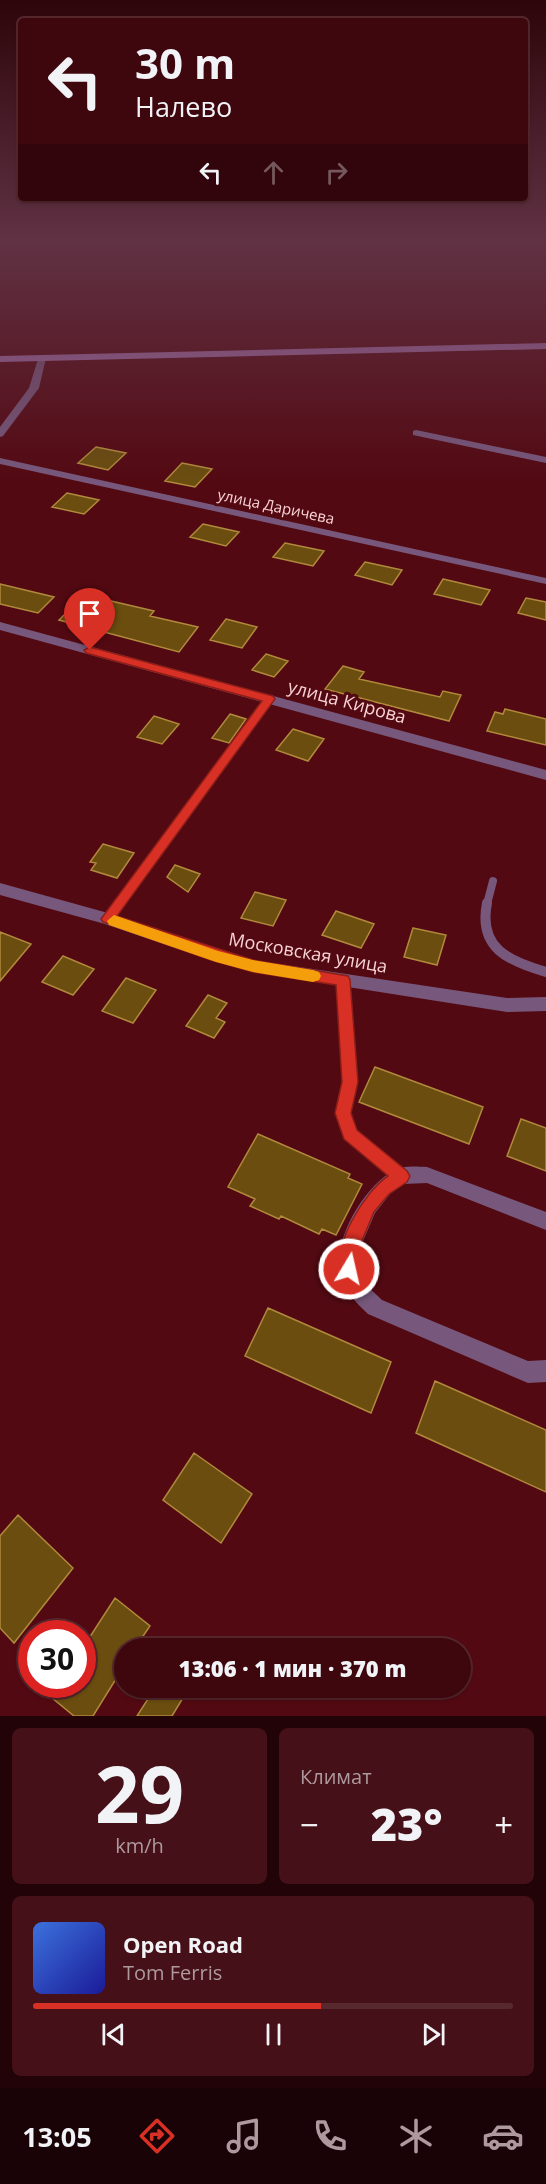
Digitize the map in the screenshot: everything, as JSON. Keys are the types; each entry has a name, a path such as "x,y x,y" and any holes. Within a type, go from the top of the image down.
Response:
{"main road":[{"path":"0,359 546,346"}],"street":[{"path":"0,434 34,388 42,358"},
{"path":"416,433 546,460"},
{"name":"улица Даричева","path":"0,462 546,581"},
{"name":"улица Кирова","path":"0,626 546,775"},
{"name":"Московская улица","path":"0,889 108,919 216,956 253,966 507,1005 543,1008"},
{"path":"546,1221 427,1175 401,1176 383,1188 368,1207 350,1248 349,1269 357,1290 375,1307 528,1372 546,1371"}],"lane":[{"path":"108,919 269,699"},
{"path":"493,881 484,920 489,939 501,953 520,964 546,972"},
{"path":"343,980 350,1082 343,1113 350,1134 401,1176"}],"building":[{"path":"96,447 126,453 108,470 78,463"},
{"path":"182,463 212,469 195,487 165,481"},
{"path":"67,493 99,500 84,514 52,507"},
{"path":"203,524 239,532 226,546 190,537"},
{"path":"285,543 324,551 313,566 273,557"},
{"path":"365,562 402,570 392,585 355,575"},
{"path":"443,579 490,590 481,605 434,594"},
{"path":"0,584 54,597 38,613 0,604"},
{"path":"526,598 546,602 546,620 518,613"},
{"path":"111,601 154,611 150,616 198,627 179,652 59,620 72,607 99,614"},
{"path":"226,619 257,627 242,648 210,640"},
{"path":"266,654 288,661 274,677 252,670"},
{"path":"343,666 364,672 359,679 440,697 443,691 461,695 449,721 325,689"},
{"path":"505,709 546,719 546,745 487,731 495,712 503,714"},
{"path":"230,714 246,719 229,743 212,738"},
{"path":"154,716 179,724 162,744 137,737"},
{"path":"293,729 324,739 308,761 276,750"},
{"path":"103,844 134,853 117,878 91,870 96,863 90,862"},
{"path":"175,865 200,874 188,892 167,877"},
{"path":"255,892 286,900 273,926 241,918"},
{"path":"336,911 374,924 361,948 322,935"},
{"path":"413,928 446,935 437,965 404,957"},
{"path":"0,932 31,944 0,981"},
{"path":"63,956 94,969 73,995 42,982"},
{"path":"126,978 156,990 133,1023 102,1011"},
{"path":"208,995 227,1003 216,1018 225,1022 214,1038 186,1026"},
{"path":"375,1067 483,1107 469,1144 359,1102"},
{"path":"521,1119 546,1128 546,1171 507,1156"},
{"path":"258,1134 350,1174 348,1178 362,1184 336,1235 322,1229 319,1234 281,1216 279,1219 250,1206 255,1199 228,1187"},
{"path":"268,1308 391,1362 371,1413 245,1356"},
{"path":"435,1381 546,1430 546,1492 416,1433"},
{"path":"194,1453 252,1494 221,1543 163,1500"},
{"path":"18,1515 73,1568 32,1620 18,1620 18,1638 14,1643 0,1628 0,1536"},
{"path":"115,1598 150,1626 142,1638 114,1638 114,1682 93,1716 74,1716 52,1698 96,1698 96,1627"},
{"path":"149,1698 183,1698 172,1716 137,1716"}],"slow traffic":[{"path":"114,921 216,956 253,966 313,976"}],"route":[{"path":"90,650 269,699 108,919 216,956 253,966 343,980 350,1082 343,1113 350,1134 401,1176 383,1188 368,1207 350,1248 349,1269"}]}
